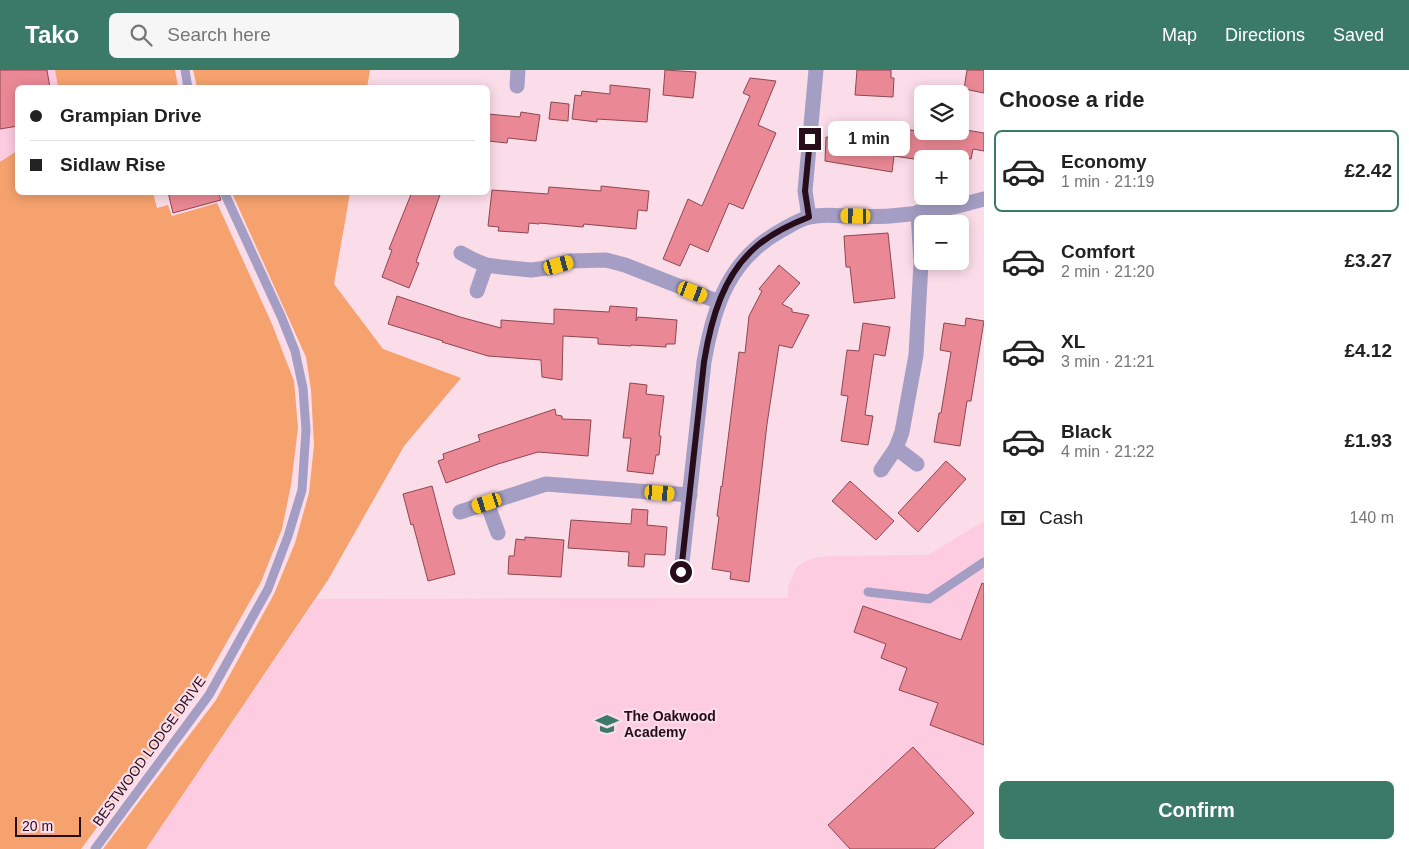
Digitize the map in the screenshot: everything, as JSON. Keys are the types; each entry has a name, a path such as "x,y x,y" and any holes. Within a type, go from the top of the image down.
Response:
{"street":[{"path":"517,86 518,70"},
{"path":"809,217 805,191 816,70"},
{"path":"681,572 708,337 719,302 734,272 759,244 775,233 809,217 825,214 890,216 947,208 984,198"},
{"path":"881,470 896,448 902,432 916,354 921,263 918,212"},
{"path":"461,253 474,260 501,268 531,270 572,261 606,260 625,265 719,302"},
{"path":"477,291 486,264"},
{"path":"896,448 917,464"},
{"path":"460,512 546,484 690,495"},
{"path":"487,503 498,533"}],"lane":[{"path":"184,70 187,85"},
{"name":"BESTWOOD LODGE DRIVE","path":"95,849 209,695 268,589 288,536 302,490 306,430 303,388 295,351 225,195"},
{"path":"868,592 929,599 984,562"}],"shaded area":[{"path":"0,70 55,70 58,85 15,85 15,152 0,163"},
{"path":"55,70 175,70 178,85 58,85"},
{"path":"193,70 370,70 368,85 197,85"},
{"path":"15,152 15,195 154,195 157,208 168,205 172,216 217,203 272,324 294,381 298,428 291,485 282,529 261,582 203,684 81,849 0,849 0,162"},
{"path":"233,195 350,195 334,284 383,349 461,378 404,446 328,580 146,849 103,849 216,700 274,594 295,543 309,493 314,445 311,390 306,357"},
{"name":"The Oakwood Academy","path":"984,521 984,849 146,849 316,599 788,598 788,587 796,568 813,558 831,556 928,555"}],"building":[{"path":"0,70 47,70 50,85 15,85 15,126 0,129"},
{"path":"665,70 696,72 693,98 663,95"},
{"path":"857,70 891,70 891,78 894,78 893,97 855,95"},
{"path":"967,70 984,70 984,93 969,90 969,85 965,85"},
{"path":"750,78 776,81 758,125 776,133 743,209 729,203 708,252 690,244 680,266 663,259 688,199 702,206 750,96 743,93"},
{"path":"610,85 650,89 647,122 597,119 597,122 572,119 575,95 581,96 582,91 610,94"},
{"path":"551,102 569,104 568,121 549,119"},
{"path":"521,112 540,115 536,141 508,138 507,143 490,141 490,114 520,117"},
{"path":"898,128 914,131 914,140 969,140 969,130 984,133 984,151 973,149 971,159 969,159 969,150 914,150 914,159 894,156 892,172 825,161 826,137 845,139 846,136 896,145"},
{"path":"601,186 649,191 647,211 638,210 636,229 584,224 583,227 529,223 528,233 498,231 499,227 488,226 492,190 548,194 549,187 601,191"},
{"path":"169,195 219,195 221,200 173,213"},
{"path":"411,195 440,195 416,262 419,263 409,288 382,277 392,250 389,249"},
{"path":"888,233 895,298 854,303 850,267 846,267 844,236"},
{"path":"779,265 800,283 782,304 792,309 792,312 809,315 792,348 779,345 767,424 749,582 730,579 731,572 712,569 719,517 717,516 739,352 745,353 749,316 762,291 759,289"},
{"path":"397,296 460,317 501,328 501,320 554,324 554,309 609,312 610,306 637,308 636,321 638,317 677,320 675,344 666,344 666,347 598,344 598,338 563,336 562,380 542,377 541,360 488,356 388,324"},
{"path":"966,318 984,321 971,401 967,401 960,446 934,442 951,352 940,350 944,323 965,326"},
{"path":"863,323 890,327 885,356 874,354 865,415 873,416 868,445 841,441 848,396 841,395 847,350 859,351"},
{"path":"630,383 647,385 646,394 664,396 659,436 661,436 659,455 656,455 653,474 627,471 631,438 623,438"},
{"path":"555,409 556,415 562,416 562,419 591,420 588,456 538,452 446,483 438,461 444,459 443,454 480,441 478,435"},
{"path":"946,461 966,479 918,532 898,513"},
{"path":"850,481 894,521 876,540 832,501"},
{"path":"432,486 455,574 428,581 403,494"},
{"path":"632,509 648,510 647,525 667,527 665,555 645,554 644,567 628,566 629,552 568,548 571,520 631,524"},
{"path":"525,537 564,540 561,577 508,574 509,556 514,556 516,539 525,540"},
{"path":"982,583 984,584 984,745 930,725 938,703 899,690 907,668 881,658 886,644 854,632 863,606 961,640"},
{"path":"913,747 974,813 934,849 850,849 828,825"}],"place":[{"name":"The Oakwood Academy","path":"607,724"}],"route":[{"path":"681,572 708,337 719,302 734,272 747,256 759,244 775,233 809,217 805,191 810,139"}]}
